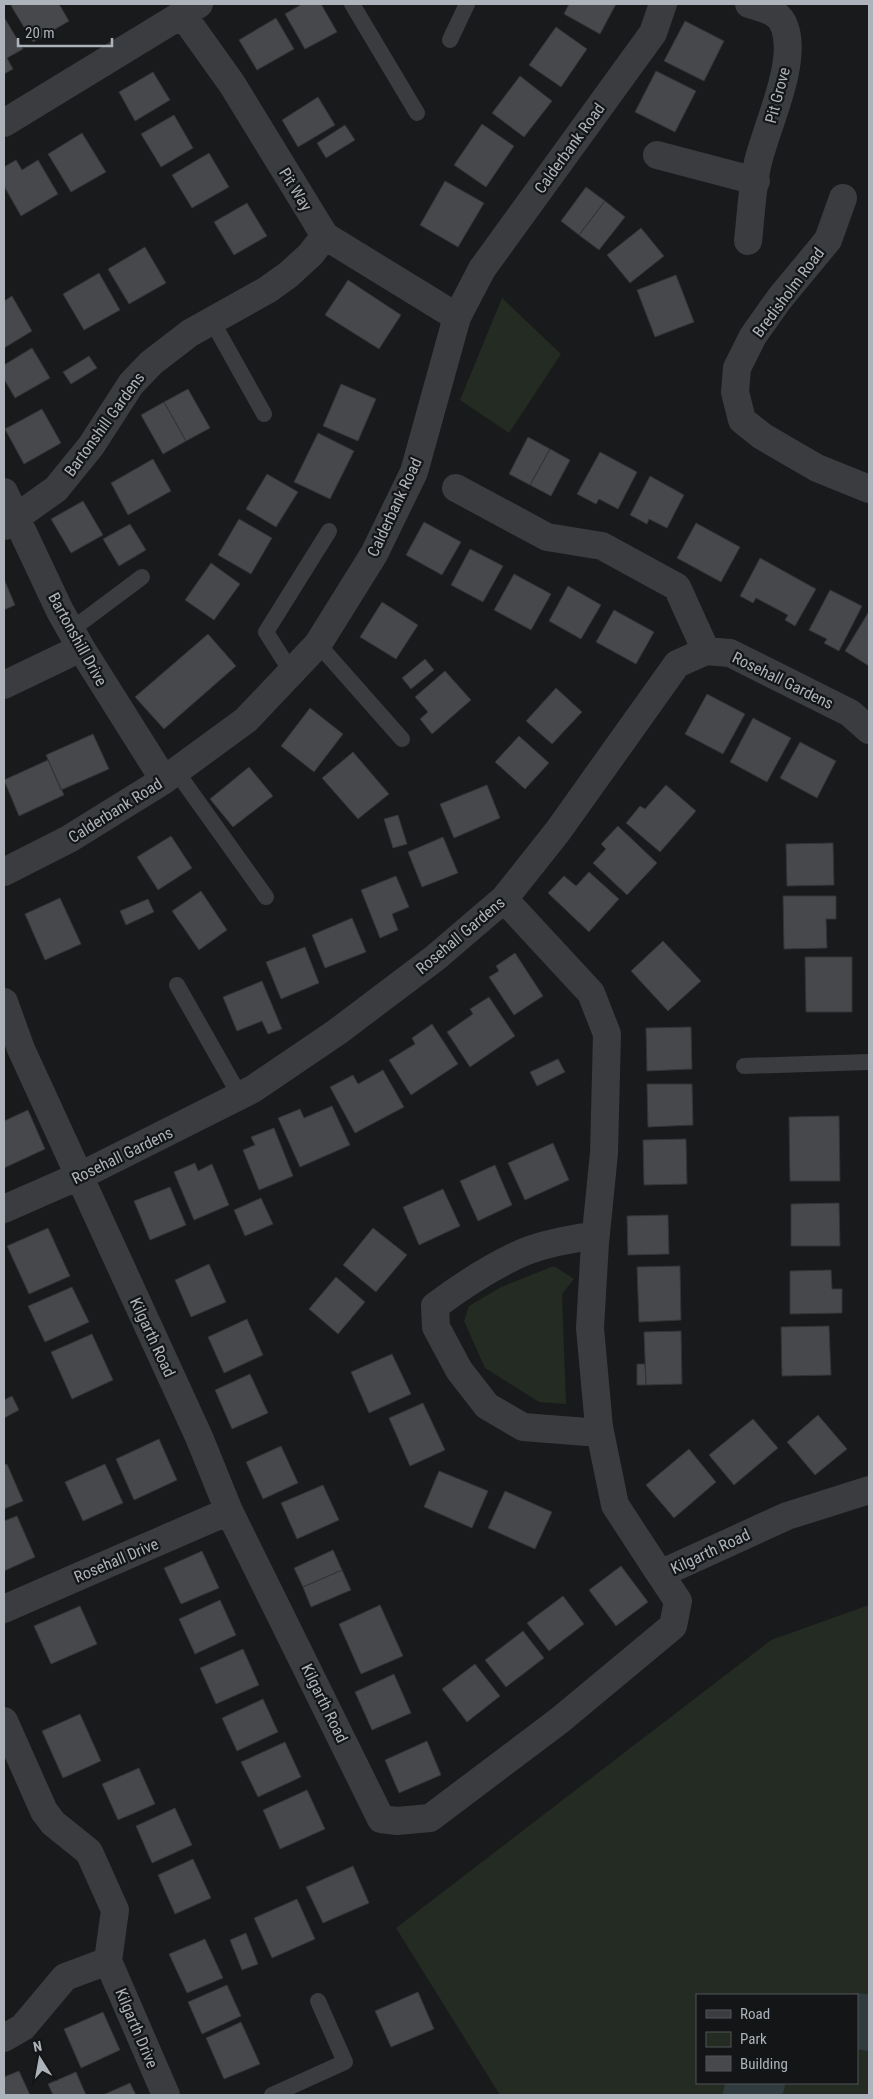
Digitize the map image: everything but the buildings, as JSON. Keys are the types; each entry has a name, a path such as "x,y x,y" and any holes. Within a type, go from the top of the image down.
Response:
{"street":[{"name":"Calderbank Road","path":"4,872 69,839 170,775 246,720 318,644 374,554 414,472 456,316 482,269 653,33 663,4"},
{"name":"Pit Grove","path":"748,242 758,163 784,76 789,43 785,26 766,6"},
{"name":"Pit Way","path":"191,9 232,84 325,236 456,316"},
{"path":"4,123 191,9"},
{"path":"657,155 756,180"},
{"name":"Bredisholm Road","path":"844,198 828,240 780,298 754,336 737,368 735,392 742,420 762,436 817,468 869,489"},
{"name":"Bartonshill Gardens","path":"10,522 56,489 91,446 130,384 151,363 190,334 267,290 288,275 310,256 325,236"},
{"path":"456,488 547,537 602,546 677,587 706,651"},
{"name":"Bartonshill Drive","path":"4,492 10,522 76,639 170,775"},
{"path":"4,685 76,639"},
{"name":"Rosehall Gardens","path":"4,1208 79,1176 240,1096 337,1032 435,958 504,899 558,831 677,664 706,651 730,653 850,713 869,730"},
{"path":"504,899 591,993 607,1034 604,1152 590,1328 600,1433 615,1505 660,1574"},
{"name":"Kilgarth Road","path":"4,1002 12,1053 79,1176 200,1437 229,1511 381,1819 397,1821 430,1818 560,1720 674,1626 678,1602 660,1574 787,1516 869,1490"},
{"path":"596,1235 564,1240 525,1252 468,1282 435,1306 436,1327 459,1370 487,1406 523,1427 600,1433"},
{"name":"Rosehall Drive","path":"4,1609 229,1511"},
{"path":"4,1721 44,1811 53,1822 89,1852 115,1910 108,1960 65,1977 23,2027 4,2038"},
{"name":"Kilgarth Drive","path":"108,1960 166,2095"}],"lane":[{"path":"352,4 417,113"},
{"path":"450,40 467,4"},
{"path":"212,321 264,414"},
{"path":"292,672 266,632 329,531"},
{"path":"76,639 142,577"},
{"path":"318,644 402,739"},
{"path":"170,775 266,897"},
{"path":"177,985 240,1096"},
{"path":"744,1066 869,1062"},
{"path":"272,2095 345,2062 318,2001"}],"green space":[{"path":"502,298 561,354 509,433 460,400"},
{"path":"554,1266 574,1279 562,1294 566,1404 539,1402 485,1368 464,1321 469,1306 501,1287"},
{"path":"869,1605 869,2095 500,2095 396,1928 771,1640"}],"waterway":[{"path":"858,2021 869,2023"},
{"path":"751,2095 756,2084"}]}
